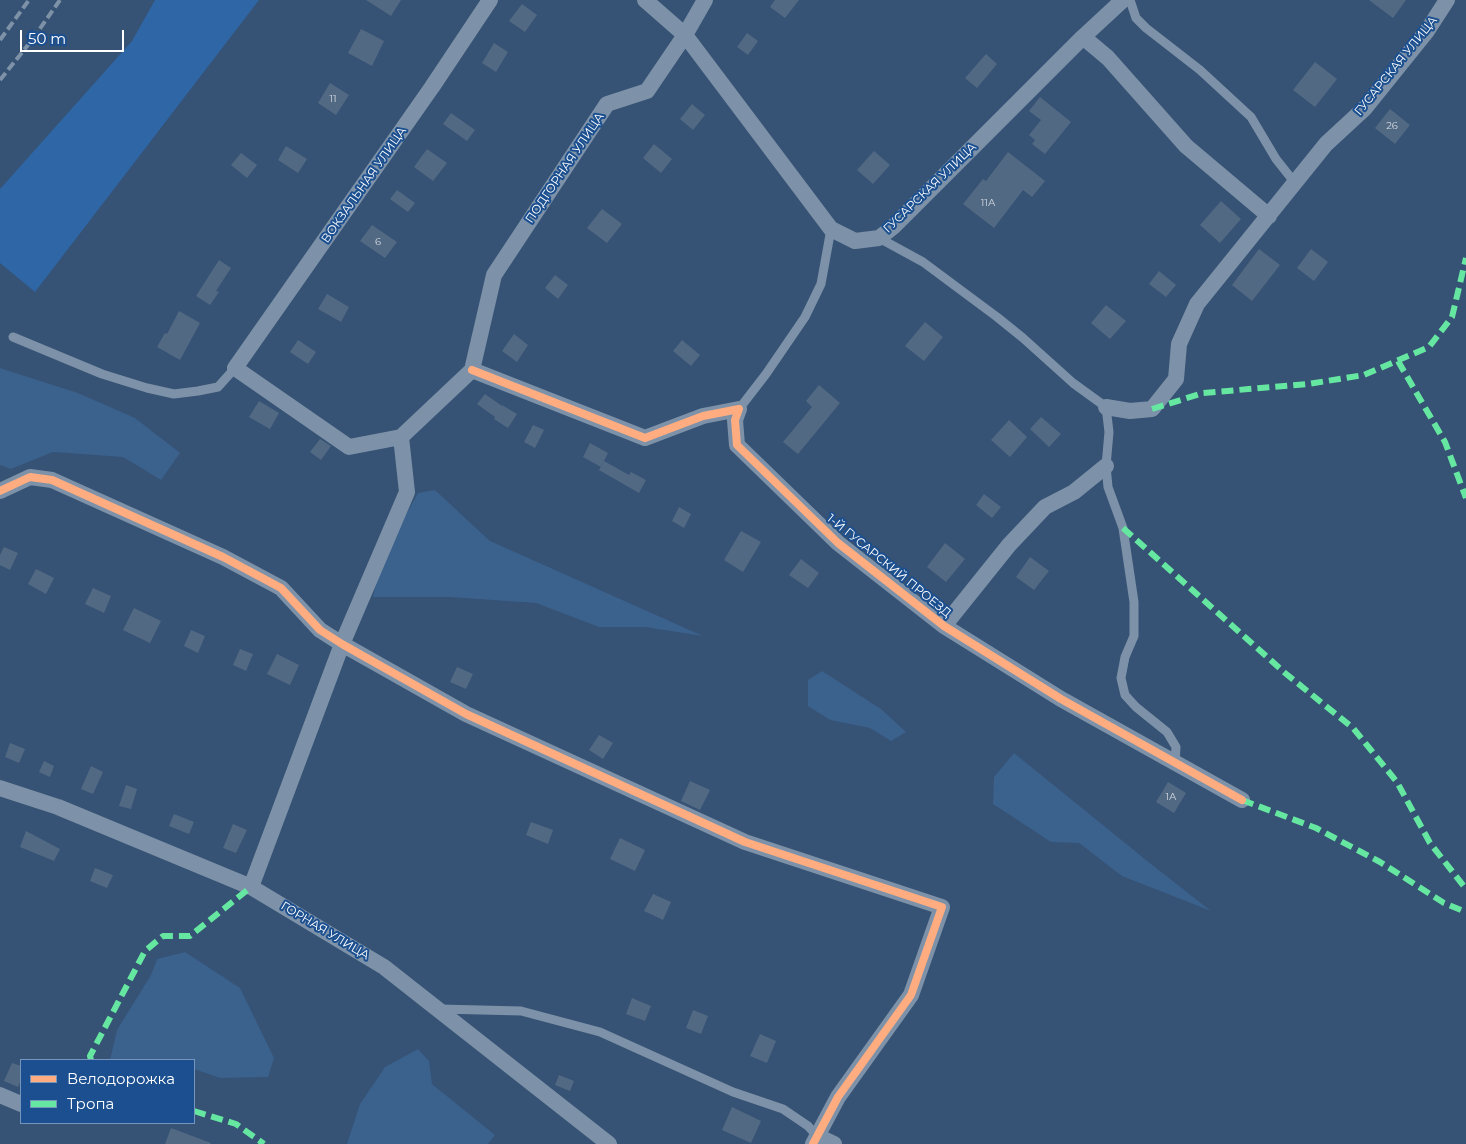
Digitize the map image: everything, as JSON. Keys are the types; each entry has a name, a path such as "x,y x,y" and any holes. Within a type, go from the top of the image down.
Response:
{"street":[{"name":"ВОКЗАЛЬНАЯ УЛИЦА","path":"235,368 432,87 490,0"},
{"path":"645,0 685,35 830,228"},
{"name":"ПОДГОРНАЯ УЛИЦА","path":"472,370 494,275 608,104 647,91 685,35 705,0"},
{"name":"ГУСАРСКАЯ УЛИЦА","path":"830,228 855,241 879,238 893,227 1083,37 1123,0"},
{"name":"ГУСАРСКАЯ УЛИЦА","path":"1106,407 1130,411 1152,409 1176,379 1179,344 1197,304 1326,144 1365,108 1427,30 1447,0"},
{"path":"1083,37 1108,58 1186,146 1269,216"},
{"path":"235,368 349,447 401,436 472,370 646,438 703,416 738,409"},
{"name":"1-Й ГУСАРСКИЙ ПРОЕЗД","path":"738,409 735,420 737,445 838,543 944,626 1061,699 1242,800"},
{"path":"251,887 342,644 407,492 401,436"},
{"path":"944,626 1009,545 1045,507 1074,492 1106,466"},
{"path":"0,491 30,477 52,480 223,557 281,588 320,630 466,714 745,842 942,907 911,995 838,1097 815,1140 834,1144"},
{"name":"ГОРНАЯ УЛИЦА","path":"0,788 58,807 251,887 384,967 609,1144"},
{"path":"0,1095 20,1104"}],"lane":[{"path":"1130,0 1136,18 1146,28 1200,70 1251,117 1276,159 1295,183"},
{"path":"738,409 766,374 805,317 821,284 830,228"},
{"path":"879,238 923,262 997,317 1073,383 1106,407 1109,432 1106,466 1108,487 1122,528 1134,602 1134,636 1125,657 1120,678 1125,695 1136,707 1168,732 1176,747 1175,763"},
{"path":"13,337 102,374 174,394 218,386 235,368"},
{"path":"437,1009 521,1011 600,1032 733,1092 783,1109 808,1126 815,1140"}],"shaded area":[{"path":"155,0 259,0 35,292 0,263 0,189 132,41"},
{"path":"0,368 78,393 135,418 180,453 161,480 123,457 53,452 11,469 0,465"},
{"path":"435,490 490,541 703,636 645,627 599,627 536,603 449,597 373,597 382,556 418,493"},
{"path":"822,671 881,709 906,732 891,741 870,728 830,720 808,706 808,680"},
{"path":"1014,753 1211,911 1122,876 1079,843 1051,842 993,804 994,777"},
{"path":"185,952 240,988 274,1058 268,1077 220,1078 195,1069 195,1059 110,1059 117,1030 151,975 157,959"},
{"path":"418,1049 429,1061 432,1084 495,1135 488,1144 347,1144 360,1104 385,1067"}],"building":[{"path":"366,0 401,0 391,16"},
{"path":"775,0 799,0 785,18 770,7"},
{"path":"1369,0 1406,0 1393,18"},
{"path":"522,4 537,15 525,32 509,21"},
{"path":"361,29 384,41 372,66 348,53"},
{"path":"747,33 758,41 748,55 737,47"},
{"path":"494,43 508,52 496,72 482,63"},
{"path":"986,54 997,64 977,88 965,78"},
{"path":"1315,62 1337,79 1315,107 1293,90"},
{"path":"330,83 349,95 336,115 318,103"},
{"path":"1040,97 1071,122 1045,154 1032,144 1035,140 1029,135 1041,120 1029,111"},
{"path":"692,104 705,115 693,130 680,119"},
{"path":"1390,109 1410,125 1395,144 1375,128"},
{"path":"451,113 475,130 467,141 443,124"},
{"path":"654,144 672,159 661,173 643,158"},
{"path":"286,146 307,159 298,173 278,160"},
{"path":"427,149 447,163 433,181 414,167"},
{"path":"874,151 890,165 873,184 857,170"},
{"path":"1008,152 1045,181 1032,197 1023,190 994,228 963,204 983,179 986,181"},
{"path":"241,153 257,165 247,178 231,165"},
{"path":"397,190 415,203 408,212 390,199"},
{"path":"1221,201 1241,219 1220,243 1200,225"},
{"path":"602,209 622,224 607,243 587,228"},
{"path":"372,225 397,242 385,258 360,241"},
{"path":"1259,249 1280,265 1252,301 1232,285"},
{"path":"1311,249 1328,262 1314,281 1297,268"},
{"path":"219,260 231,268 216,291 219,292 210,305 196,296"},
{"path":"1159,271 1176,285 1166,297 1149,284"},
{"path":"555,275 568,285 558,299 545,288"},
{"path":"327,294 349,307 341,322 318,309"},
{"path":"1106,305 1126,321 1110,339 1091,323"},
{"path":"179,311 200,323 180,360 157,347 165,333 167,334"},
{"path":"925,322 943,337 924,361 905,346"},
{"path":"514,334 528,345 517,362 502,351"},
{"path":"298,340 316,352 308,364 290,352"},
{"path":"682,340 700,355 691,366 673,351"},
{"path":"819,385 840,403 798,454 783,442 812,407 806,401"},
{"path":"485,394 517,414 508,428 477,404"},
{"path":"259,401 279,413 270,429 249,417"},
{"path":"1041,417 1061,434 1049,447 1030,429"},
{"path":"1009,420 1027,437 1010,457 991,440"},
{"path":"533,425 544,430 535,448 524,442"},
{"path":"320,439 331,446 321,460 310,452"},
{"path":"590,443 608,453 601,467 583,457"},
{"path":"604,461 629,475 631,472 646,480 639,493 599,470"},
{"path":"984,494 1001,507 992,518 976,505"},
{"path":"679,507 691,514 684,528 672,521"},
{"path":"741,531 761,542 743,572 724,560"},
{"path":"945,543 965,559 946,582 927,567"},
{"path":"4,547 18,553 10,570 0,565 0,555"},
{"path":"1030,557 1049,571 1034,590 1016,577"},
{"path":"801,559 819,573 808,588 789,575"},
{"path":"36,569 54,578 46,594 28,584"},
{"path":"93,588 111,596 104,613 85,604"},
{"path":"134,608 161,621 150,643 123,630"},
{"path":"191,630 205,636 198,653 184,646"},
{"path":"240,649 253,654 246,671 233,665"},
{"path":"277,654 299,665 290,685 267,674"},
{"path":"457,667 473,674 466,689 450,682"},
{"path":"599,735 613,743 603,759 589,750"},
{"path":"10,743 25,749 19,763 5,757"},
{"path":"44,761 54,766 50,777 39,772"},
{"path":"91,766 103,772 93,794 81,789"},
{"path":"690,781 710,790 700,810 681,801"},
{"path":"1168,782 1186,793 1174,813 1156,802"},
{"path":"126,785 137,789 131,809 119,806"},
{"path":"174,814 194,822 189,834 169,826"},
{"path":"531,822 553,830 548,844 526,835"},
{"path":"233,824 247,830 236,853 223,848"},
{"path":"26,831 60,849 54,861 20,847"},
{"path":"620,838 645,850 635,871 610,859"},
{"path":"95,868 113,875 107,888 90,881"},
{"path":"653,894 671,902 663,920 644,911"},
{"path":"632,998 651,1006 645,1021 626,1014"},
{"path":"693,1010 708,1016 701,1034 686,1028"},
{"path":"760,1034 776,1041 767,1063 750,1056"},
{"path":"12,1063 20,1066 20,1082 18,1087 4,1081"},
{"path":"559,1075 574,1081 570,1091 555,1085"},
{"path":"732,1107 761,1121 751,1143 722,1130"},
{"path":"171,1128 211,1143 165,1144"}],"railway":[{"path":"0,40 29,0"},
{"path":"0,80 32,40 60,0"}],"marked path":[{"path":"1152,409 1203,393 1308,384 1364,375 1429,347 1452,317 1466,258"},
{"path":"1398,361 1445,442 1466,498"},
{"path":"1123,528 1285,673 1353,728 1397,782 1430,843 1466,889"},
{"path":"1242,800 1316,828 1380,862 1444,903 1466,912"},
{"path":"91,1059 90,1056 145,951 163,936 190,936 251,887"},
{"path":"195,1111 236,1124 264,1144"}],"cycle path":[{"path":"472,370 645,438 703,416 739,409 735,420 737,445 838,543 944,626 1061,699 1242,800"},
{"path":"0,491 30,477 52,480 223,557 281,588 320,630 466,714 745,842 942,907 911,995 838,1097 813,1144"}]}
